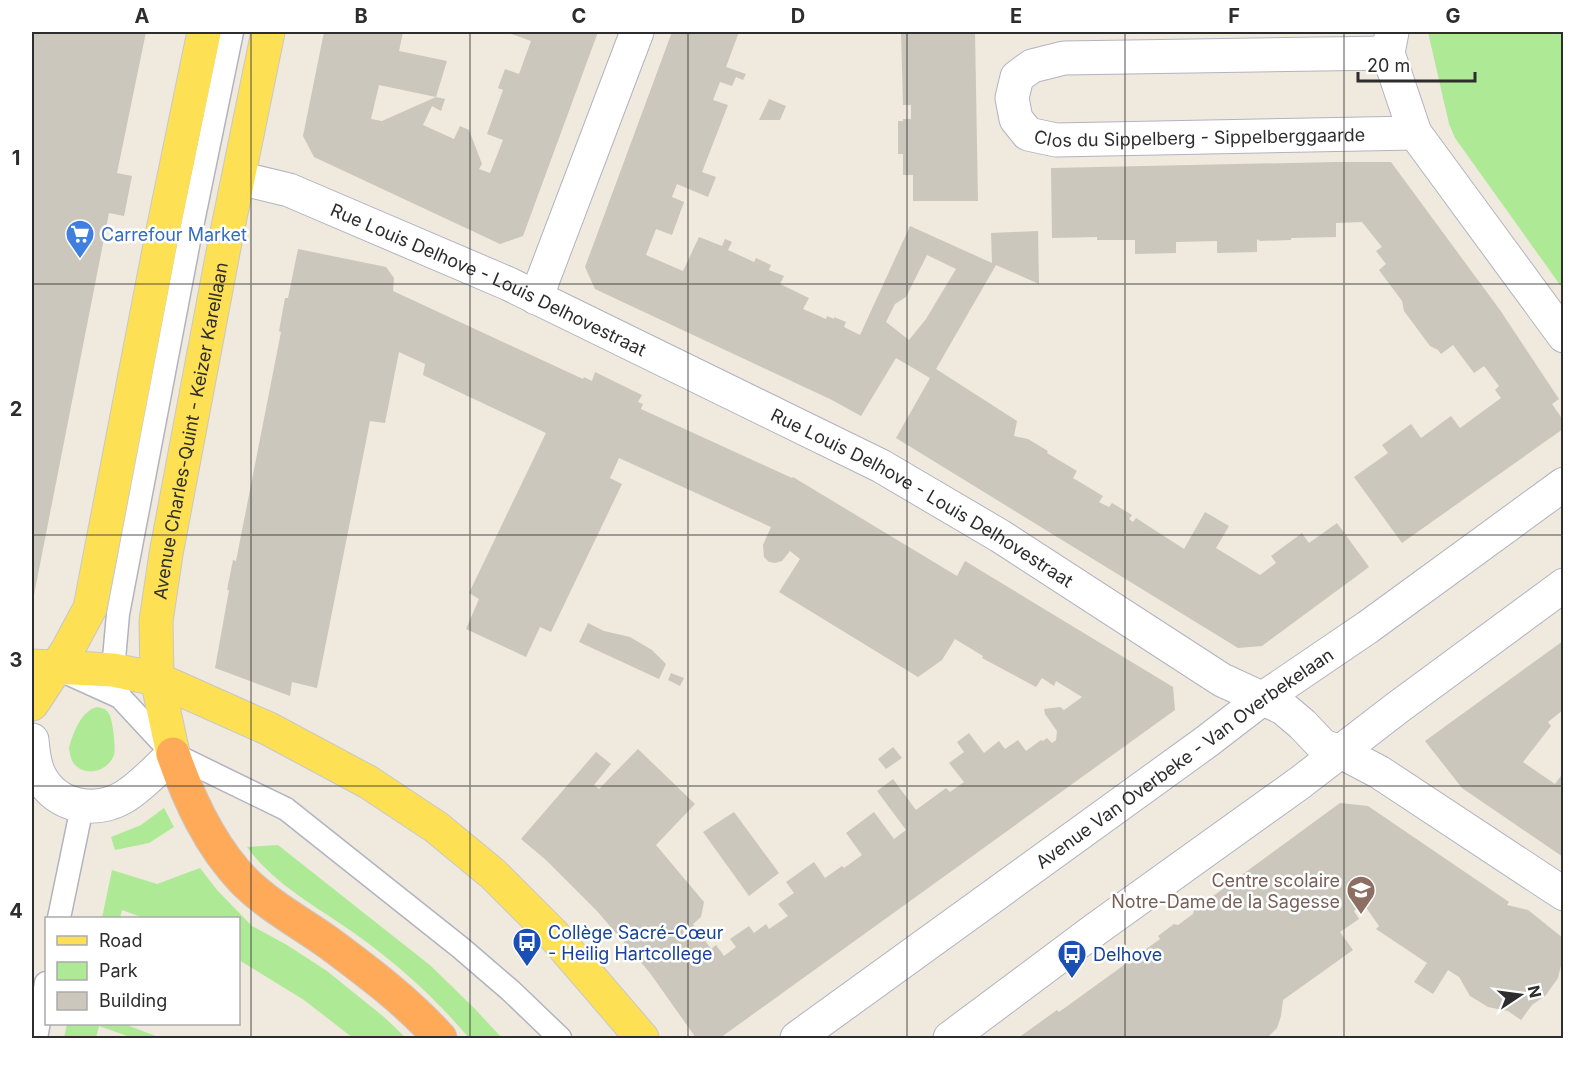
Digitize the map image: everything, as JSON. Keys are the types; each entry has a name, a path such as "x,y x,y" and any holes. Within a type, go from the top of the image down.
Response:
{"highway":[{"path":"173,754 187,795 207,832 243,880 262,897 381,983 440,1038"}],"main road":[{"path":"32,704 44,667 80,629 90,608 204,32"},
{"name":"Avenue Charles-Quint - Keizer Karellaan","path":"173,754 157,680 156,621 166,554 268,32"},
{"path":"44,667 116,683 157,680 269,729 368,782 436,827 493,874 551,932 642,1038"}],"street":[{"path":"537,298 637,32"},
{"path":"1390,42 1415,133 1563,336"},
{"name":"Clos du Sippelberg - Sippelberggaarde","path":"1390,42 1064,58 1032,66 1017,76 1012,98 1016,119 1028,134 1056,140 1415,133"},
{"name":"Rue Louis Delhove - Louis Delhovestraat","path":"239,178 289,190 509,284 881,466 1000,536 1222,680 1283,708 1323,746 1341,752 1379,772 1563,894"},
{"name":"Avenue Van Overbeke - Van Overbekelaan","path":"802,1036 1262,699 1368,627 1563,484"},
{"path":"950,1038 1341,752 1563,585"},
{"path":"32,740 39,774 45,784 65,800 82,807 99,807 125,797 173,754"}],"lane":[{"name":"Avenue Charles-Quint - Keizer Karellaan","path":"116,683 121,601 232,32"},
{"path":"116,683 173,754 286,809 461,948 511,991 560,1038"},
{"path":"59,917 82,807"},
{"path":"36,1038 45,988"}],"green space":[{"path":"1428,32 1563,32 1563,289 1455,138 1449,124"},
{"path":"97,707 106,710 110,717 114,734 114,755 111,761 102,768 85,771 74,763 69,748 75,729 82,718 91,709"},
{"path":"164,808 174,827 149,843 115,850 111,837 141,825"},
{"path":"278,845 431,966 502,1038 469,1038 445,1011 405,973 361,938 286,886 247,847"},
{"path":"200,868 217,890 252,926 327,971 406,1038 353,1038 304,1000 240,961 240,917 141,917 122,910 120,917 102,917 112,870 157,884"},
{"path":"67,1025 127,1025 161,1038 133,1038 99,1026 96,1038 64,1038"}],"building":[{"path":"32,32 146,32 117,173 132,176 124,216 109,213 33,600"},
{"path":"324,32 403,32 399,51 447,61 436,97 445,99 441,111 432,106 423,125 454,139 460,126 469,130 482,164 479,169 490,173 503,140 487,134 503,90 498,88 505,69 519,74 531,41 506,32 598,32 523,236 500,244 314,157 303,136","holes":["379,85 436,97 382,121 371,119"]},
{"path":"672,32 739,32 726,67 746,74 743,80 736,77 732,86 720,82 713,100 728,105 702,172 716,177 708,197 677,184 672,197 684,202 672,235 656,229 646,255 683,271 699,237 722,246 725,239 732,242 728,250 754,262 756,258 771,265 769,270 784,276 780,284 809,298 803,309 826,319 827,316 834,319 834,317 846,322 844,327 860,335 910,226 992,263 991,233 1038,231 1039,284 996,265 936,369 1017,421 1014,436 1028,439 1077,471 1073,478 1103,496 1099,502 1109,507 1112,503 1132,515 1129,519 1133,522 1136,518 1184,549 1205,512 1229,526 1216,548 1260,575 1276,563 1271,556 1302,533 1309,543 1337,523 1369,567 1262,646 1238,648 896,438 930,378 896,358 861,416 832,400 595,289 585,267","holes":["927,255 956,269 926,319 909,340 886,322 895,304 906,297"]},
{"path":"901,32 975,32 978,201 913,201 913,175 903,175 903,154 898,154 898,121 911,119 911,105 903,105"},
{"path":"769,99 786,106 780,120 759,120"},
{"path":"1391,162 1500,310 1559,399 1552,404 1563,420 1563,429 1402,543 1354,477 1388,453 1382,445 1411,424 1421,438 1451,416 1460,428 1501,398 1495,390 1499,386 1484,366 1474,373 1453,345 1441,354 1430,346 1404,311 1402,301 1379,270 1386,264 1376,251 1382,247 1362,222 1336,223 1336,237 1260,241 1257,239 1257,252 1217,253 1217,241 1176,242 1176,253 1135,254 1135,240 1097,240 1097,237 1052,238 1051,168"},
{"path":"298,249 386,267 394,278 393,291 583,379 584,377 592,381 595,372 642,395 638,402 643,404 641,409 793,477 957,576 965,561 1173,687 1175,710 720,1038 696,1038 650,973 597,911 546,860 521,839 596,752 611,764 594,785 599,789 638,749 695,804 656,845 704,902 701,917 693,924 711,949 716,945 724,956 736,947 730,939 749,926 754,933 766,924 769,929 788,916 778,904 794,893 786,882 814,862 825,878 862,855 846,833 874,812 894,839 906,830 877,791 893,779 916,810 946,788 950,792 964,782 949,763 964,752 957,742 969,733 984,753 999,741 1005,749 1018,740 1026,751 1047,738 1052,743 1056,740 1057,731 1044,709 1060,707 1064,710 1082,697 1056,681 1054,686 1042,678 1036,687 982,658 983,656 955,639 942,660 918,677 779,592 800,559 790,551 782,561 775,563 769,562 764,557 763,545 771,527 619,458 610,478 622,484 551,632 540,627 526,657 466,629 479,599 469,593 546,433 423,375 425,364 399,352 385,423 370,421 317,688 292,682 290,696 215,668 229,590 227,590 233,560 236,561 281,332 279,331 285,298 288,298"},
{"path":"588,623 604,631 630,637 652,650 666,664 659,679 579,642"},
{"path":"1563,641 1563,710 1548,722 1551,726 1523,762 1555,784 1563,773 1563,857 1462,788 1425,741"},
{"path":"671,673 684,678 680,686 668,680"},
{"path":"893,747 902,758 886,769 878,759"},
{"name":"Centre scolaire Notre-Dame de la Sagesse","path":"1340,803 1368,806 1509,902 1507,905 1528,910 1563,938 1563,957 1558,978 1546,995 1532,1005 1521,1020 1508,1011 1488,1007 1470,996 1459,977 1448,970 1433,994 1414,982 1427,963 1376,929 1379,926 1363,903 1354,911 1359,919 1340,932 1353,950 1283,1000 1277,1028 1267,1038 1018,1038 1057,1010 1059,1012 1160,939 1158,936 1174,924 1178,925 1193,914 1194,910"},
{"path":"734,812 779,873 749,896 703,832"}],"place":[{"name":"Carrefour Market","path":"80,260"},
{"name":"Centre scolaire Notre-Dame de la Sagesse","path":"1361,916"},
{"name":"Collège Sacré-Cœur - Heilig Hartcollege","path":"527,968"},
{"name":"Delhove","path":"1072,980"}]}
